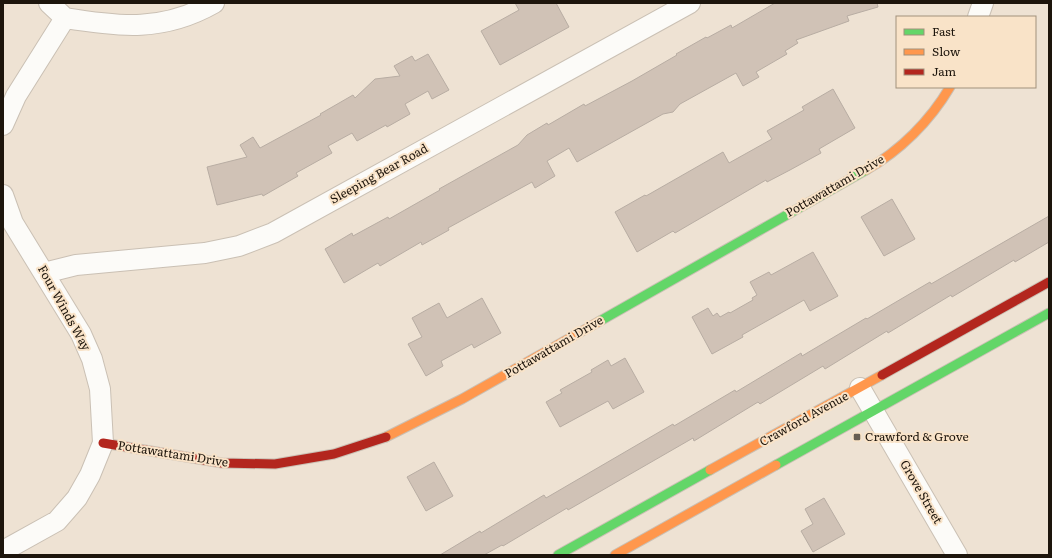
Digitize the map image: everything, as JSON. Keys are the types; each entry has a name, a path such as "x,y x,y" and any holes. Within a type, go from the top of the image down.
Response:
{"main road":[{"name":"Pottawattami Drive","path":"103,443 222,463 276,464 334,454 390,436 462,399 882,160 918,130 941,103 949,88"},
{"name":"Crawford Avenue","path":"558,555 1049,282"},
{"path":"615,555 874,412 1049,313"}],"street":[{"path":"49,3 65,18 100,24 135,25 166,22 199,11 214,3"},
{"name":"Sleeping Bear Road","path":"44,273 76,265 205,253 239,246 272,233 690,3"},
{"path":"978,16 983,3"},
{"path":"3,125 16,96 65,18"},
{"name":"Four Winds Way","path":"3,195 13,223 81,334 92,359 100,389 103,443 90,475 77,498 57,521 3,551"},
{"name":"Grove Street","path":"860,388 957,555"}],"building":[{"path":"515,3 556,3 569,27 500,65 481,31 519,10"},
{"path":"775,3 877,3 878,7 847,16 849,21 796,40 798,43 785,51 787,54 756,72 759,77 743,86 736,73 680,104 673,112 663,114 577,162 569,148 547,161 555,176 535,188 532,182 448,228 449,230 422,245 421,242 380,266 378,263 344,283 325,249 352,233 353,236 388,217 389,219 518,145 527,135 547,123 548,125 584,104 585,106 632,81 706,37 707,38 731,25 732,28"},
{"path":"428,54 449,90 432,99 428,91 405,104 410,114 387,127 386,125 357,141 352,133 328,146 332,153 296,173 298,176 263,196 262,194 217,205 207,167 247,157 240,145 253,137 260,148 321,115 320,114 353,95 355,98 375,79 400,76 394,66 412,56 415,61"},
{"path":"833,89 855,128 819,149 821,153 767,182 766,180 675,233 673,231 637,252 615,212 723,152 729,163 772,139 767,131 804,110 802,107"},
{"path":"892,199 915,239 884,256 861,217"},
{"path":"1049,216 1049,242 1015,262 1014,260 952,297 951,295 888,333 887,331 825,369 823,366 760,404 758,402 694,441 693,438 568,510 567,508 503,546 502,545 484,555 440,555 480,531 481,533 544,495 546,498 673,424 674,426 735,390 736,392 801,353 802,356 866,318 867,319 930,282 931,284"},
{"path":"813,252 838,296 810,311 804,300 712,354 692,317 708,308 713,316 717,313 720,317 729,312 730,313 753,300 752,298 757,295 750,282 769,272 771,275"},
{"path":"482,298 501,333 474,348 472,344 441,361 443,366 426,376 408,344 422,337 412,318 439,303 447,318"},
{"path":"625,358 644,392 613,409 608,401 560,427 546,402 562,393 560,390 592,372 591,370 608,360 611,366"},
{"path":"434,462 453,496 426,511 407,477"},
{"path":"824,498 845,534 813,552 801,531 813,524 805,509"}],"traffic: fast":[{"path":"600,321 866,170"},
{"path":"776,465 1049,313"},
{"path":"558,555 710,470"}],"traffic: slow":[{"path":"866,170 891,154 913,134 933,112 949,88"},
{"path":"386,437 462,399 600,321"},
{"path":"710,470 882,375"},
{"path":"615,555 776,465"}],"traffic: jam":[{"path":"882,375 1049,282"},
{"path":"103,443 222,463 275,464 334,454 386,437"}],"place":[{"name":"Crawford & Grove","path":"857,437"}]}
